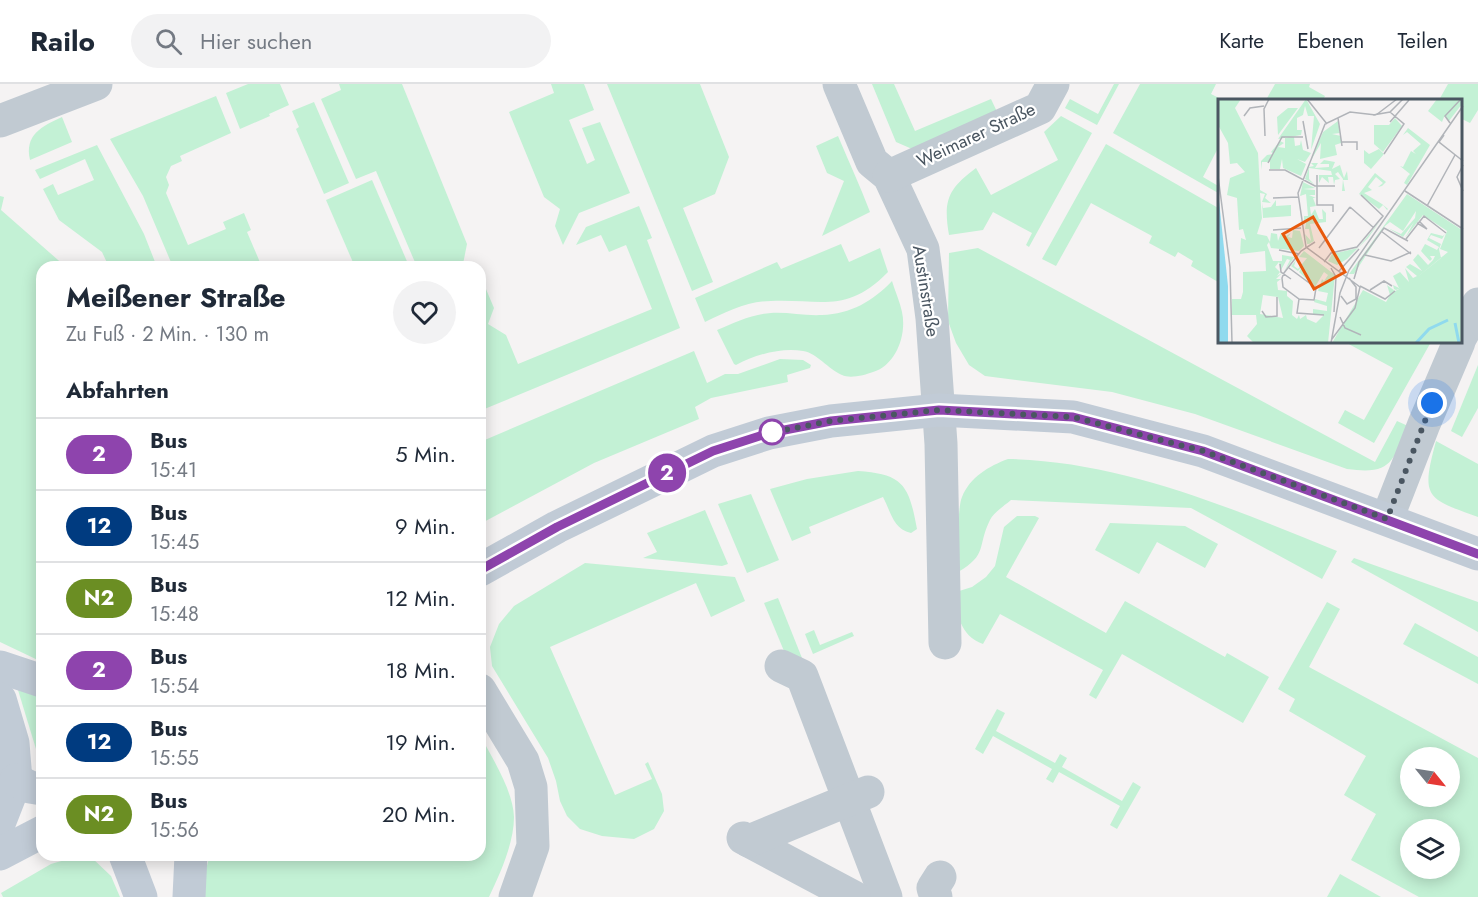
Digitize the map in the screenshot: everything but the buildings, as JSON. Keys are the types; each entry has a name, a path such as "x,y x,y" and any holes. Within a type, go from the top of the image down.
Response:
{"street":[{"path":"0,121 96,84"},
{"name":"Austinstraße","path":"839,84 872,162 889,176 923,249 932,318 939,410 945,644"},
{"name":"Weimarer Straße","path":"889,176 1040,108 1053,84"},
{"path":"1463,331 1478,304"},
{"path":"1387,519 1458,344"},
{"path":"486,567 557,527 713,451 769,433 831,421 939,410 1073,417 1203,451 1478,554"},
{"path":"0,667 36,679"},
{"path":"805,675 837,763 879,844 886,897"},
{"path":"0,699 25,781 0,821"},
{"path":"486,700 523,761 531,787 533,846 515,897"},
{"path":"837,763 746,840 854,897"},
{"path":"0,854 36,835"},
{"path":"127,861 141,897"},
{"path":"189,897 191,861"}],"green space":[{"path":"248,84 280,84 289,105 240,129 226,93"},
{"path":"339,84 402,84 467,244 464,261 414,261 376,171 356,179 321,99 341,90"},
{"path":"551,84 584,84 594,110 569,120 587,164 595,160 582,128 600,122 630,193 579,213 563,245 555,226 560,209 544,197 509,112 554,93"},
{"path":"607,84 700,84 729,157 715,194 683,208 713,282 692,291"},
{"path":"872,84 894,84 915,131 991,99 999,116 919,152 896,142"},
{"path":"1114,84 1119,84 1097,125 1065,108 1070,99 1098,114"},
{"path":"1140,84 1216,84 1211,94 1221,99 1218,99 1218,150 1203,177 1218,186 1218,193 1113,133"},
{"path":"1275,84 1310,84 1309,87 1325,96 1324,99 1267,99"},
{"path":"1448,84 1478,84 1478,110 1470,123 1463,120 1463,99 1440,99"},
{"path":"216,96 231,133 180,156 182,161 171,166 166,177 169,185 166,193 188,245 226,229 223,222 244,213 251,230 247,232 259,261 170,261 143,196 110,139"},
{"path":"314,102 349,183 324,194 296,129 299,127 292,111"},
{"path":"1061,116 1092,133 1029,247 1026,245 1032,233 993,212 983,230 949,235 948,204 959,182 976,168 991,195 1058,160 1044,132"},
{"path":"62,117 72,142 30,160 30,144 36,132"},
{"path":"838,136 870,212 822,236 844,181 827,173 816,146"},
{"path":"1106,144 1218,208 1218,282 1191,266 1193,261 1178,252 1175,257 1149,243 1152,236 1091,203 1056,266 1042,259"},
{"path":"97,145 144,234 155,261 106,261 102,252 59,220 43,189 53,184 58,195 94,180 85,159 40,179 35,170"},
{"path":"372,180 407,261 352,261 326,200"},
{"path":"0,196 4,197 1,210 59,261 36,261 36,659 0,642"},
{"path":"639,206 652,238 647,240 680,328 486,408 486,289 494,308 488,324 506,335 518,364 652,309 626,245 609,252 601,235 576,245 586,227"},
{"path":"841,244 849,262 880,248 888,272 860,294 846,299 833,302 762,301 737,308 705,322 695,298 777,262 781,269"},
{"path":"978,248 1375,462 1397,421 1408,426 1398,449 1394,457 1382,468 1347,469 1195,414 1112,392 985,376 969,365 956,343 948,321 949,253"},
{"path":"892,281 902,312 901,339 894,356 888,363 866,374 845,376 808,352 795,350 768,353 736,365 717,330 757,315 777,313 816,315 842,312 861,305 877,295"},
{"path":"1349,344 1430,344 1374,443 1338,423 1345,410 1364,420 1393,368"},
{"path":"694,351 707,383 725,374 738,374 780,359 803,360 811,365 810,368 787,375 788,382 711,398 695,407 699,419 594,463 486,521 486,439"},
{"path":"1478,365 1478,408 1462,437 1451,431"},
{"path":"1436,441 1478,464 1478,517 1447,505 1432,493 1429,474"},
{"path":"1008,459 1093,468 1135,478 1217,504 1337,551 1322,579 1191,508 1011,500 991,517 978,555 958,572 960,503 965,490 981,473"},
{"path":"858,471 886,475 902,485 911,502 917,529 911,533 900,528 893,519 883,497 809,527 811,533 792,541 770,489 807,479"},
{"path":"751,494 779,560 747,573 718,504"},
{"path":"705,510 728,564 722,566 643,558 657,552 647,533"},
{"path":"1017,516 1039,518 1006,577 1106,633 1125,601 1225,657 1227,653 1269,677 1243,723 1122,654 1096,699 1089,695 1103,670 1000,614 983,644 969,635 964,630 958,616 956,592 972,587 986,577 995,566 1004,527"},
{"path":"1110,523 1185,526 1218,544 1205,568 1157,542 1139,574 1095,550"},
{"path":"1354,558 1478,602 1478,632 1351,562"},
{"path":"585,563 735,577 745,601 711,617 696,583 550,647 615,795 652,779 645,764 648,762 662,794 664,811 654,829 634,839 602,836 580,829 567,816 560,801 548,758 492,666 490,647 499,624 514,606"},
{"path":"778,598 802,658 789,663 764,603"},
{"path":"1327,602 1340,609 1309,667 1458,747 1400,747 1400,807 1460,807 1460,748 1478,758 1478,897 1419,897 1351,860 1376,814 1344,795 1366,756 1289,711 1295,699 1278,689"},
{"path":"1415,623 1478,657 1478,684 1403,644"},
{"path":"814,630 820,645 852,632 854,636 813,654 805,634"},
{"path":"18,690 36,694 36,749"},
{"path":"997,709 1005,713 996,731 1055,763 1060,754 1067,758 1062,767 1122,801 1133,782 1141,787 1117,829 1110,825 1120,806 1059,772 1053,783 1046,779 1052,769 993,736 983,754 975,749"},
{"path":"486,746 506,785 513,807 514,817 509,848 489,897 205,897 205,873 208,861 486,861"},
{"path":"61,861 95,861 111,876 120,897 3,897 1,893 51,864"},
{"path":"1340,874 1381,897 1327,897"}],"bus line":[{"name":"2","path":"486,567 557,527 713,451 769,433 831,421 939,410 1073,417 1203,451 1478,554"}],"route":[{"path":"772,432 769,433 831,421 939,410 1073,417 1203,451 1387,519 1432,403"}]}
